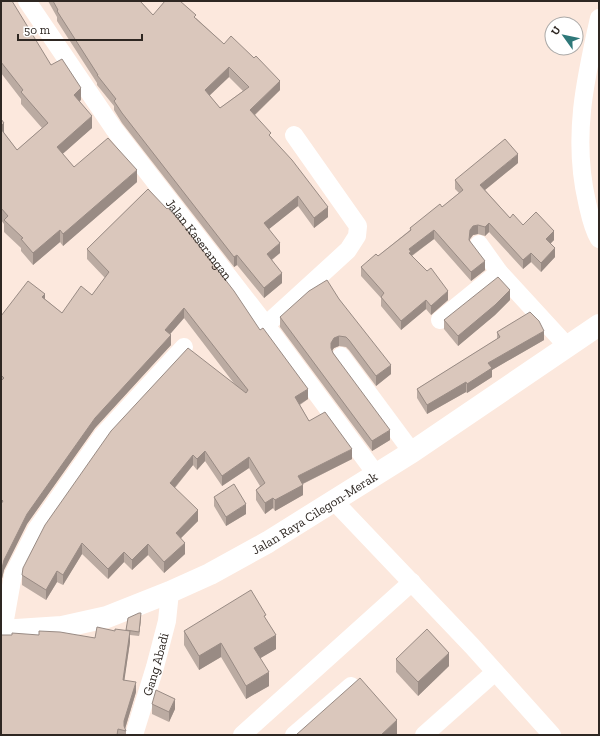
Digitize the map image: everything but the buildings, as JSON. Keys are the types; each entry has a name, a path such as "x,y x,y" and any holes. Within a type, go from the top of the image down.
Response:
{"highway":[{"name":"Jalan Raya Cilegon-Merak","path":"2,631 62,627 107,617 170,592 210,574 268,542 412,452 599,325"}],"street":[{"name":"Jalan Kaserangan","path":"27,1 114,129 266,325 376,474"},
{"path":"599,18 590,58 582,106 580,147 584,191 593,228 599,239"},
{"path":"266,325 348,250 356,236 358,226 294,135"},
{"path":"479,244 499,272 568,347"},
{"path":"440,320 499,272"},
{"path":"2,631 13,575 36,530 103,435 184,347"},
{"path":"341,356 412,452"},
{"path":"334,500 412,582 552,735"},
{"path":"242,735 412,582"},
{"name":"Gang Abadi","path":"134,735 155,667 167,621 170,592"},
{"path":"424,735 495,672"},
{"path":"294,735 352,686"}]}
